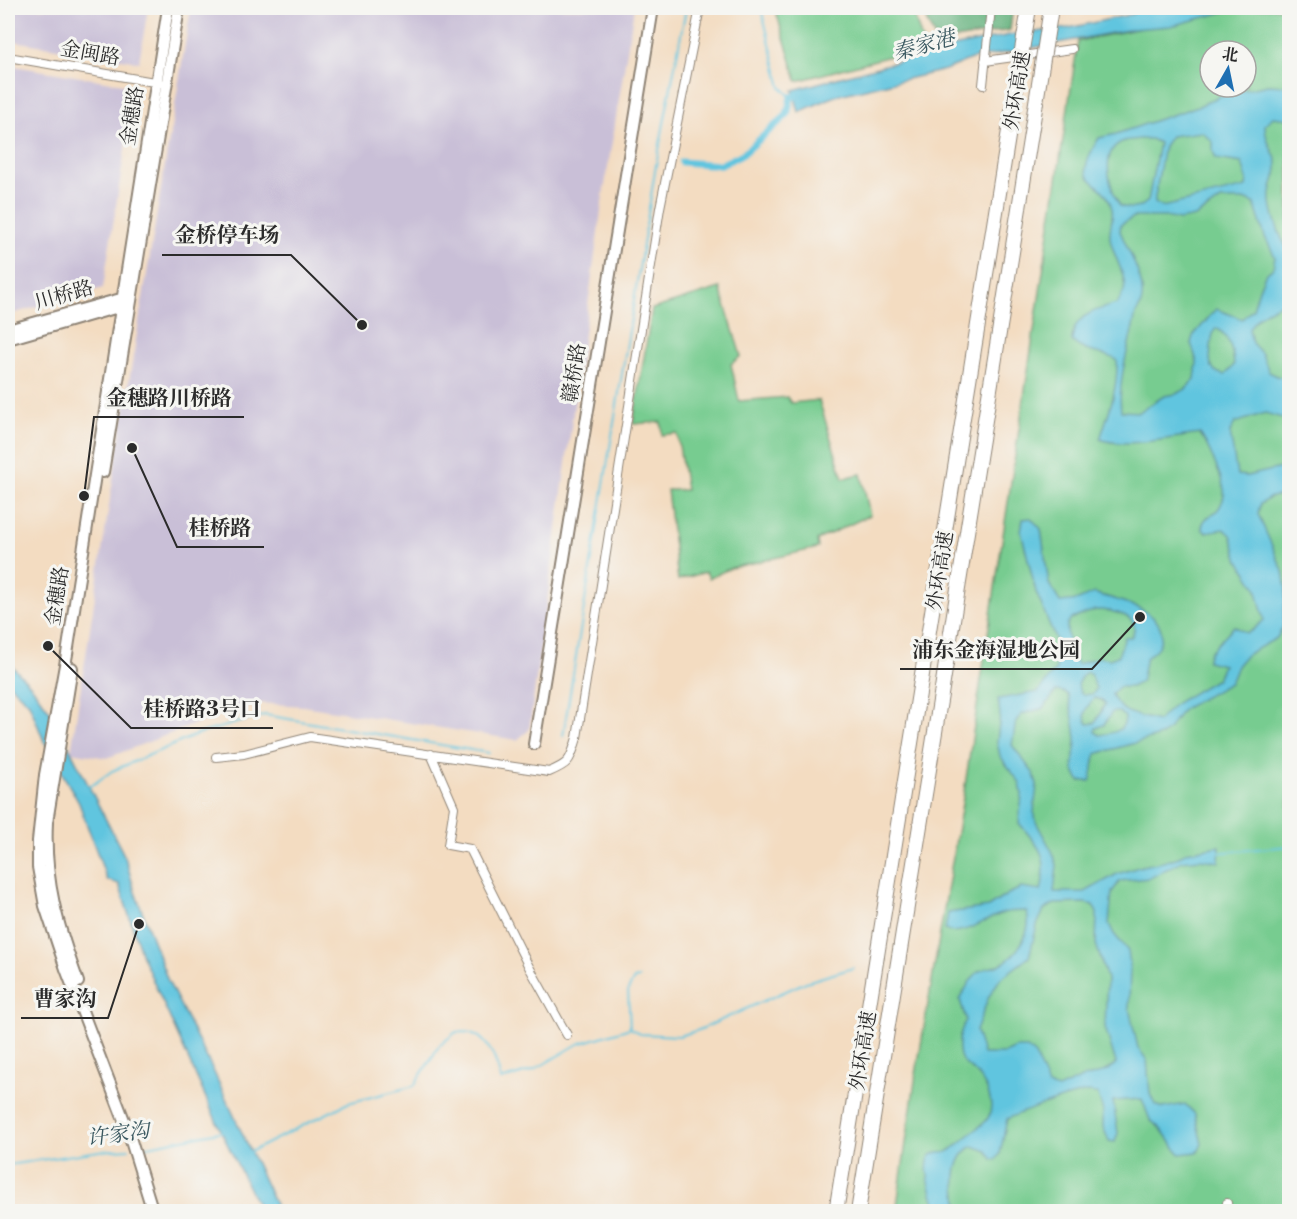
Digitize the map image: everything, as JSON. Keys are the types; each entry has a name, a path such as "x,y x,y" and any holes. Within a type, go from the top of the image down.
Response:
{"highway":[{"name":"外环高速","path":"836,1212 1029,8"},
{"name":"外环高速","path":"858,1212 1051,8"}],"street":[{"name":"金穗路","path":"155,1212 129,1128 66,969 45,906 38,867 38,841 161,83 168,8"},
{"name":"金穗路","path":"161,83 179,8"},
{"name":"赣桥路","path":"534,744 653,8"},
{"path":"216,757 244,754 310,737 549,772 564,766 571,757 577,738 660,208 700,8"},
{"path":"983,85 991,8"},
{"path":"985,59 1072,49"},
{"name":"金闽路","path":"8,57 161,83"},
{"name":"川桥路","path":"8,330 126,301"},
{"name":"川桥路","path":"8,339 126,301"},
{"path":"431,753 454,807 448,845 470,849 528,965 567,1035"},
{"path":"1227,1203 1228,1212"}],"shaded area":[{"path":"8,8 148,8 139,62 8,40"},
{"path":"191,8 634,8 603,197 529,730 517,740 303,706 258,703 221,714 107,758 71,752 117,454"},
{"path":"8,65 135,86 103,288 8,315"}],"green space":[{"path":"775,8 912,8 924,47 797,81"},
{"path":"920,8 1013,8 1010,30 937,42"},
{"path":"1239,8 1289,8 1289,1211 896,1212 916,1074 964,792 1078,41"},
{"path":"720,288 741,356 731,364 739,401 787,397 791,403 819,400 843,478 861,474 870,515 817,540 818,548 731,568 709,578 706,572 678,580 667,490 686,490 677,433 662,435 661,422 633,424 652,309"}],"water":[{"path":"1134,8 1239,8 1171,26 1134,29 971,59 945,70 835,96 799,112 793,90 948,48 1010,35 1069,28 1133,14"},
{"path":"1288,86 1289,119 1273,117 1265,125 1265,132 1277,165 1271,199 1279,231 1289,250 1289,300 1261,315 1249,329 1252,343 1262,354 1269,372 1279,377 1289,377 1289,417 1282,418 1265,413 1235,423 1230,432 1237,475 1247,476 1289,466 1289,494 1271,497 1260,504 1258,514 1283,571 1286,589 1283,627 1277,638 1246,655 1237,666 1230,683 1183,709 1168,730 1160,736 1096,754 1090,781 1080,781 1074,771 1075,728 1068,695 1063,692 1056,691 1044,708 1022,714 1016,721 1012,745 1034,774 1037,785 1034,812 1036,822 1057,865 1054,892 1085,892 1117,874 1179,857 1186,852 1220,846 1219,862 1200,859 1182,861 1150,878 1120,881 1112,892 1109,924 1128,951 1129,1008 1138,1048 1147,1060 1150,1094 1155,1105 1163,1108 1185,1104 1195,1114 1202,1144 1198,1152 1180,1154 1160,1128 1150,1120 1142,1099 1113,1101 1118,1133 1115,1142 1109,1141 1103,1127 1103,1111 1098,1095 1092,1092 1083,1093 1007,1119 1000,1154 996,1160 992,1159 987,1151 973,1146 957,1166 956,1184 960,1211 938,1211 927,1172 929,1158 933,1154 949,1151 984,1123 988,1118 991,1105 984,1084 960,1056 960,1037 966,1020 960,1000 970,981 978,972 1001,964 1013,955 1023,941 1028,926 1026,911 1014,911 1003,913 966,929 951,932 945,930 948,913 988,907 1021,888 1041,891 1043,879 1041,853 1019,823 1022,794 1020,783 1000,756 997,742 1000,714 998,699 1038,692 1056,669 1058,645 1036,592 1021,531 1023,519 1031,518 1041,529 1049,584 1060,602 1078,600 1094,593 1140,608 1158,623 1161,633 1159,645 1146,659 1141,682 1131,687 1119,687 1112,694 1119,706 1137,716 1158,721 1176,703 1217,679 1223,665 1207,661 1210,652 1234,626 1246,633 1264,620 1256,587 1239,561 1231,535 1224,529 1206,532 1202,529 1206,519 1219,508 1224,493 1221,478 1200,434 1135,443 1110,442 1100,439 1110,410 1117,360 1082,348 1072,341 1073,332 1081,319 1093,311 1117,304 1125,285 1111,243 1112,209 1108,197 1087,174 1086,166 1090,154 1099,138 1214,99 1258,99 1258,87","holes":["1202,132 1213,142 1216,159 1242,163 1247,180 1246,187 1162,207 1155,203 1164,146 1171,136","1151,139 1159,143 1148,201 1138,207 1120,206 1108,170 1111,153 1124,141","1221,200 1247,200 1254,203 1265,237 1275,257 1273,268 1265,275 1253,309 1242,319 1216,309 1193,336 1191,343 1197,362 1195,379 1186,389 1164,396 1139,412 1121,411 1122,375 1142,295 1138,273 1120,231 1121,224 1134,217 1166,217 1179,220 1195,217","1216,328 1227,339 1231,349 1234,365 1225,375 1213,369 1210,362 1212,338","1101,610 1124,615 1130,619 1134,630 1131,637 1125,637 1118,656 1110,659 1099,657 1078,664 1068,640 1067,624 1072,619","1087,672 1091,675 1096,689 1093,694 1083,695 1078,686 1081,677","1095,698 1102,700 1105,704 1095,723 1088,724 1085,713","1112,712 1120,712 1125,717 1123,726 1117,731 1100,735 1095,732 1096,728 1104,725","1084,903 1093,905 1097,913 1096,944 1107,979 1105,1027 1116,1063 1110,1069 1058,1089 1048,1086 1035,1055 1027,1048 1016,1048 1003,1054 983,1054 976,1031 989,996 1000,979 1029,957 1037,925 1044,910 1054,904"]},
{"path":"8,662 32,687 52,714 125,857 135,892 168,981 212,1068 278,1211 260,1211 219,1127 142,956 119,884 107,880 79,803 43,739 29,703 8,683"}],"waterway":[{"path":"563,736 656,165 686,8"},
{"path":"761,8 781,87 791,97"},
{"name":"秦家港","path":"682,162 720,165 743,154 787,115 791,97 801,95"},
{"path":"88,788 112,771 201,733 265,715 489,753"},
{"path":"1216,853 1290,846"},
{"path":"630,1028 640,1034 679,1036 699,1030 806,982 853,968"},
{"path":"248,1153 348,1103 414,1086 439,1046 456,1032 471,1033 483,1040 495,1059 501,1080 534,1070 578,1044 630,1028 628,990 634,979 639,978"},
{"name":"许家沟","path":"138,1148 224,1131"},
{"name":"许家沟","path":"8,1165 99,1151 129,1149"}],"place":[{"name":"金桥停车场","path":"362,325"},
{"name":"桂桥路","path":"132,448"},
{"name":"金穗路川桥路","path":"84,496"},
{"name":"浦东金海湿地公园","path":"1140,617"},
{"name":"桂桥路3号口","path":"48,646"},
{"name":"曹家沟","path":"139,924"}]}
